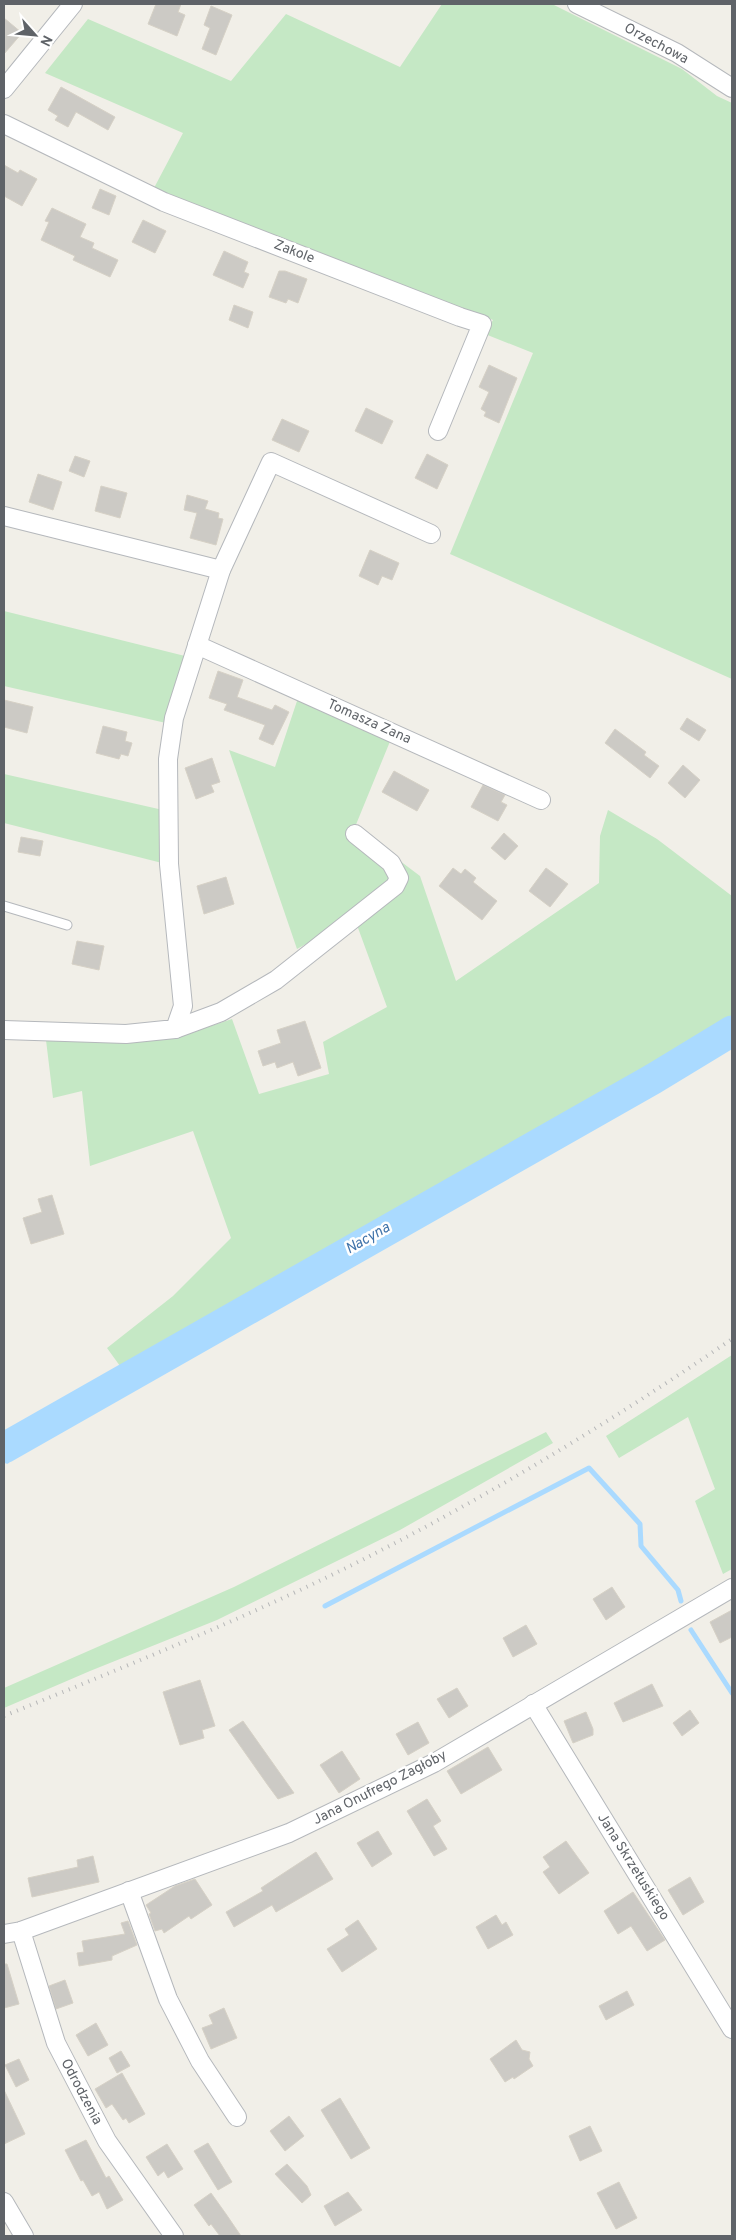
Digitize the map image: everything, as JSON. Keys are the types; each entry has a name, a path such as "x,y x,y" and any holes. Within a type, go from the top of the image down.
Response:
{"street":[{"path":"4,88 73,4"},
{"name":"Orzechowa","path":"577,4 677,53 732,88"},
{"name":"Zakole","path":"4,124 164,202 450,314 482,324 438,431"},
{"path":"175,1029 183,1006 169,864 168,759 174,718 221,570 271,462 431,534"},
{"path":"4,516 221,570"},
{"name":"Tomasza Zana","path":"197,645 541,800"},
{"path":"4,1030 126,1034 175,1029 220,1012 276,980 394,886 400,878 392,864 355,834"},
{"name":"Jana Onufrego Zagłoby","path":"12,1933 289,1833 434,1763 732,1588"},
{"name":"Jana Skrzetuskiego","path":"533,1704 732,2029"},
{"path":"129,1891 168,1999 200,2060 237,2117"},
{"name":"Odrodzenia","path":"12,1933 56,2043 107,2141 174,2236"},
{"path":"4,2202 24,2236"}],"lane":[{"path":"4,906 67,925"}],"green space":[{"path":"442,4 552,4 682,69 717,96 732,103 732,679 450,554 533,353 485,334 493,320 154,188 183,133 45,73 88,19 231,81 286,14 400,67"},
{"path":"4,611 185,656 166,723 4,686"},
{"path":"298,698 391,739 355,827 420,876 456,981 599,883 600,836 608,810 657,839 732,896 732,1024 120,1366 107,1348 173,1296 231,1238 193,1131 90,1166 82,1091 53,1098 46,1040 187,1034 232,1019 259,1094 329,1074 323,1042 387,1007 354,917 297,949 229,750 275,767"},
{"path":"4,774 163,810 162,863 4,823"},
{"path":"732,1355 732,1569 723,1574 695,1501 715,1489 688,1417 619,1458 606,1436"},
{"path":"546,1432 553,1443 400,1530 217,1620 4,1708 4,1688 234,1587"}],"building":[{"path":"156,4 181,4 178,12 185,15 177,36 148,24"},
{"path":"211,6 232,15 216,55 202,49 210,28 204,25"},
{"path":"4,18 22,33 4,54"},
{"path":"61,87 115,117 108,130 76,112 68,127 55,120 58,116 48,110"},
{"path":"4,165 18,173 20,170 37,179 22,206 4,196"},
{"path":"100,189 116,196 109,215 92,208"},
{"path":"52,208 86,224 80,237 94,243 92,248 118,260 110,277 73,260 75,256 41,240 49,222 45,221"},
{"path":"143,220 166,231 155,253 132,242"},
{"path":"224,251 248,262 244,272 249,274 243,288 213,275"},
{"path":"279,271 285,271 307,279 298,303 288,299 286,303 269,297"},
{"path":"234,305 253,312 248,328 229,320"},
{"path":"489,365 517,378 499,423 484,416 486,412 481,409 489,392 479,387"},
{"path":"366,408 393,421 382,444 355,431"},
{"path":"282,419 309,431 299,452 272,440"},
{"path":"427,454 448,465 437,489 415,478"},
{"path":"75,456 90,461 84,477 69,471"},
{"path":"38,474 62,482 53,510 29,502"},
{"path":"101,486 127,493 120,518 95,511"},
{"path":"187,495 208,501 205,509 219,513 218,518 223,519 216,545 190,538 197,513 184,510"},
{"path":"370,550 399,563 392,580 382,576 378,585 359,576"},
{"path":"218,671 243,680 237,697 272,710 275,705 289,712 273,745 259,739 265,725 224,710 227,704 209,698"},
{"path":"4,700 33,707 27,733 4,727"},
{"path":"687,718 706,730 699,741 680,729"},
{"path":"103,726 127,732 125,741 132,743 128,756 121,754 119,759 96,753"},
{"path":"615,729 646,752 644,755 659,766 650,778 605,743"},
{"path":"212,758 220,782 211,785 214,792 196,799 185,768"},
{"path":"683,765 700,780 685,798 668,783"},
{"path":"394,771 429,790 417,811 382,792"},
{"path":"483,785 505,795 501,802 507,805 498,821 471,807"},
{"path":"504,833 518,846 505,860 491,848"},
{"path":"21,837 43,841 40,856 18,852"},
{"path":"453,868 461,874 465,869 476,878 473,882 497,901 482,920 439,886"},
{"path":"546,868 568,884 550,907 529,891"},
{"path":"226,877 234,904 204,914 197,886"},
{"path":"77,941 104,946 99,970 72,964"},
{"path":"305,1021 321,1068 298,1076 293,1062 277,1068 275,1062 263,1066 258,1051 281,1043 277,1030"},
{"path":"52,1195 64,1234 31,1244 23,1218 42,1212 38,1199"},
{"path":"612,1587 625,1607 606,1620 593,1599"},
{"path":"732,1610 732,1637 720,1643 710,1622"},
{"path":"526,1625 537,1644 513,1657 503,1638"},
{"path":"200,1680 215,1726 202,1730 204,1738 180,1745 163,1692"},
{"path":"652,1684 663,1706 623,1722 614,1703"},
{"path":"457,1688 468,1706 449,1718 437,1699"},
{"path":"690,1710 699,1723 682,1736 673,1723"},
{"path":"586,1712 593,1729 593,1735 573,1743 564,1721"},
{"path":"243,1721 294,1793 278,1799 267,1784 229,1730"},
{"path":"418,1722 429,1743 408,1755 396,1734"},
{"path":"488,1747 502,1770 461,1794 447,1771"},
{"path":"342,1751 360,1779 339,1793 320,1765"},
{"path":"427,1799 441,1821 433,1826 447,1849 434,1856 407,1811"},
{"path":"378,1831 392,1854 372,1867 357,1843"},
{"path":"566,1841 589,1873 559,1894 543,1872 550,1867 543,1857"},
{"path":"316,1852 333,1879 276,1912 272,1905 234,1927 226,1912 263,1891 261,1888"},
{"path":"93,1856 99,1882 32,1897 28,1878 78,1867 77,1860"},
{"path":"690,1877 704,1902 683,1915 668,1890"},
{"path":"195,1879 212,1905 191,1919 189,1916 164,1933 162,1929 155,1931 149,1914 151,1913 146,1905 175,1886"},
{"path":"633,1892 665,1940 647,1951 631,1926 618,1934 604,1911"},
{"path":"496,1915 502,1925 506,1922 513,1935 488,1949 476,1927"},
{"path":"358,1920 377,1949 342,1972 327,1949 349,1935 345,1929"},
{"path":"128,1921 137,1945 112,1956 112,1960 79,1966 77,1953 84,1952 82,1941 125,1934 121,1923"},
{"path":"4,1964 7,1964 19,2004 4,2008"},
{"path":"65,1980 73,2003 56,2009 49,1986"},
{"path":"627,1991 634,2005 606,2020 599,2006"},
{"path":"224,2008 237,2038 211,2049 202,2028 213,2024 209,2015"},
{"path":"96,2023 108,2045 88,2056 76,2035"},
{"path":"516,2040 522,2050 530,2052 529,2059 533,2066 514,2079 513,2077 505,2082 490,2059"},
{"path":"121,2051 130,2066 117,2073 109,2058"},
{"path":"19,2059 29,2080 16,2087 5,2065"},
{"path":"122,2073 145,2114 129,2123 126,2118 123,2120 112,2104 106,2108 95,2089"},
{"path":"4,2090 25,2134 4,2144"},
{"path":"340,2098 370,2148 351,2159 321,2110"},
{"path":"289,2116 304,2136 285,2151 270,2131"},
{"path":"590,2126 602,2151 580,2161 569,2136"},
{"path":"86,2140 106,2178 109,2176 123,2200 107,2209 99,2192 92,2196 83,2180 81,2181 65,2150"},
{"path":"208,2143 232,2182 218,2190 194,2151"},
{"path":"167,2144 183,2169 168,2178 164,2171 158,2176 146,2157"},
{"path":"287,2164 307,2186 311,2195 302,2203 275,2174"},
{"path":"619,2182 637,2218 616,2229 597,2193"},
{"path":"348,2192 362,2210 335,2226 324,2206"},
{"path":"211,2193 241,2236 220,2236 211,2224 209,2226 194,2205"}],"waterway":[{"name":"Nacyna","path":"4,1448 653,1079 732,1031"},
{"path":"325,1606 589,1468 640,1524 641,1546 678,1590 681,1601"},
{"path":"691,1630 732,1693"}],"railway":[{"path":"4,1716 228,1623 360,1561 503,1484 596,1428 732,1339"}]}
